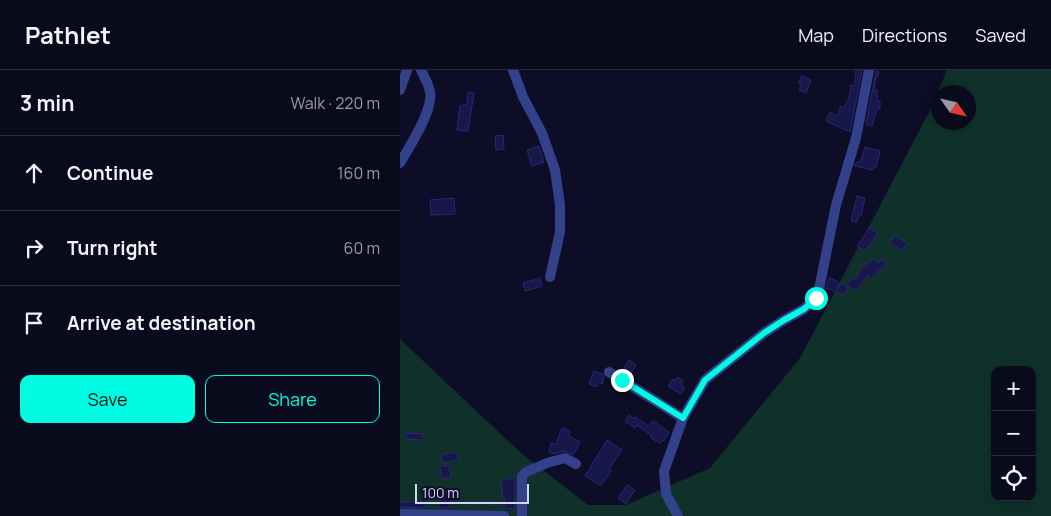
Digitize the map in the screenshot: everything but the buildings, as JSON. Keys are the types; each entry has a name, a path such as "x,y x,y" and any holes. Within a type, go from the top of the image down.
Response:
{"street":[{"path":"400,90 407,70"},
{"path":"400,163 420,130 431,98 429,87 420,70"},
{"path":"513,70 523,97 542,133 555,170 560,205 560,232 550,277"},
{"path":"678,516 666,494 664,471 683,418 705,380 764,333 804,309 816,298 836,205 856,138 869,70"},
{"path":"608,372 683,418"},
{"path":"522,516 521,479 526,472 565,458 576,464"},
{"path":"400,514 504,516"}],"green space":[{"path":"947,70 1051,70 1051,516 400,516 400,339 521,453 588,505 626,505 710,468 800,358 931,107 931,130 976,130 976,85 941,85"}],"route":[{"path":"622,380 683,418 705,380 764,333 804,309 816,298"}]}
